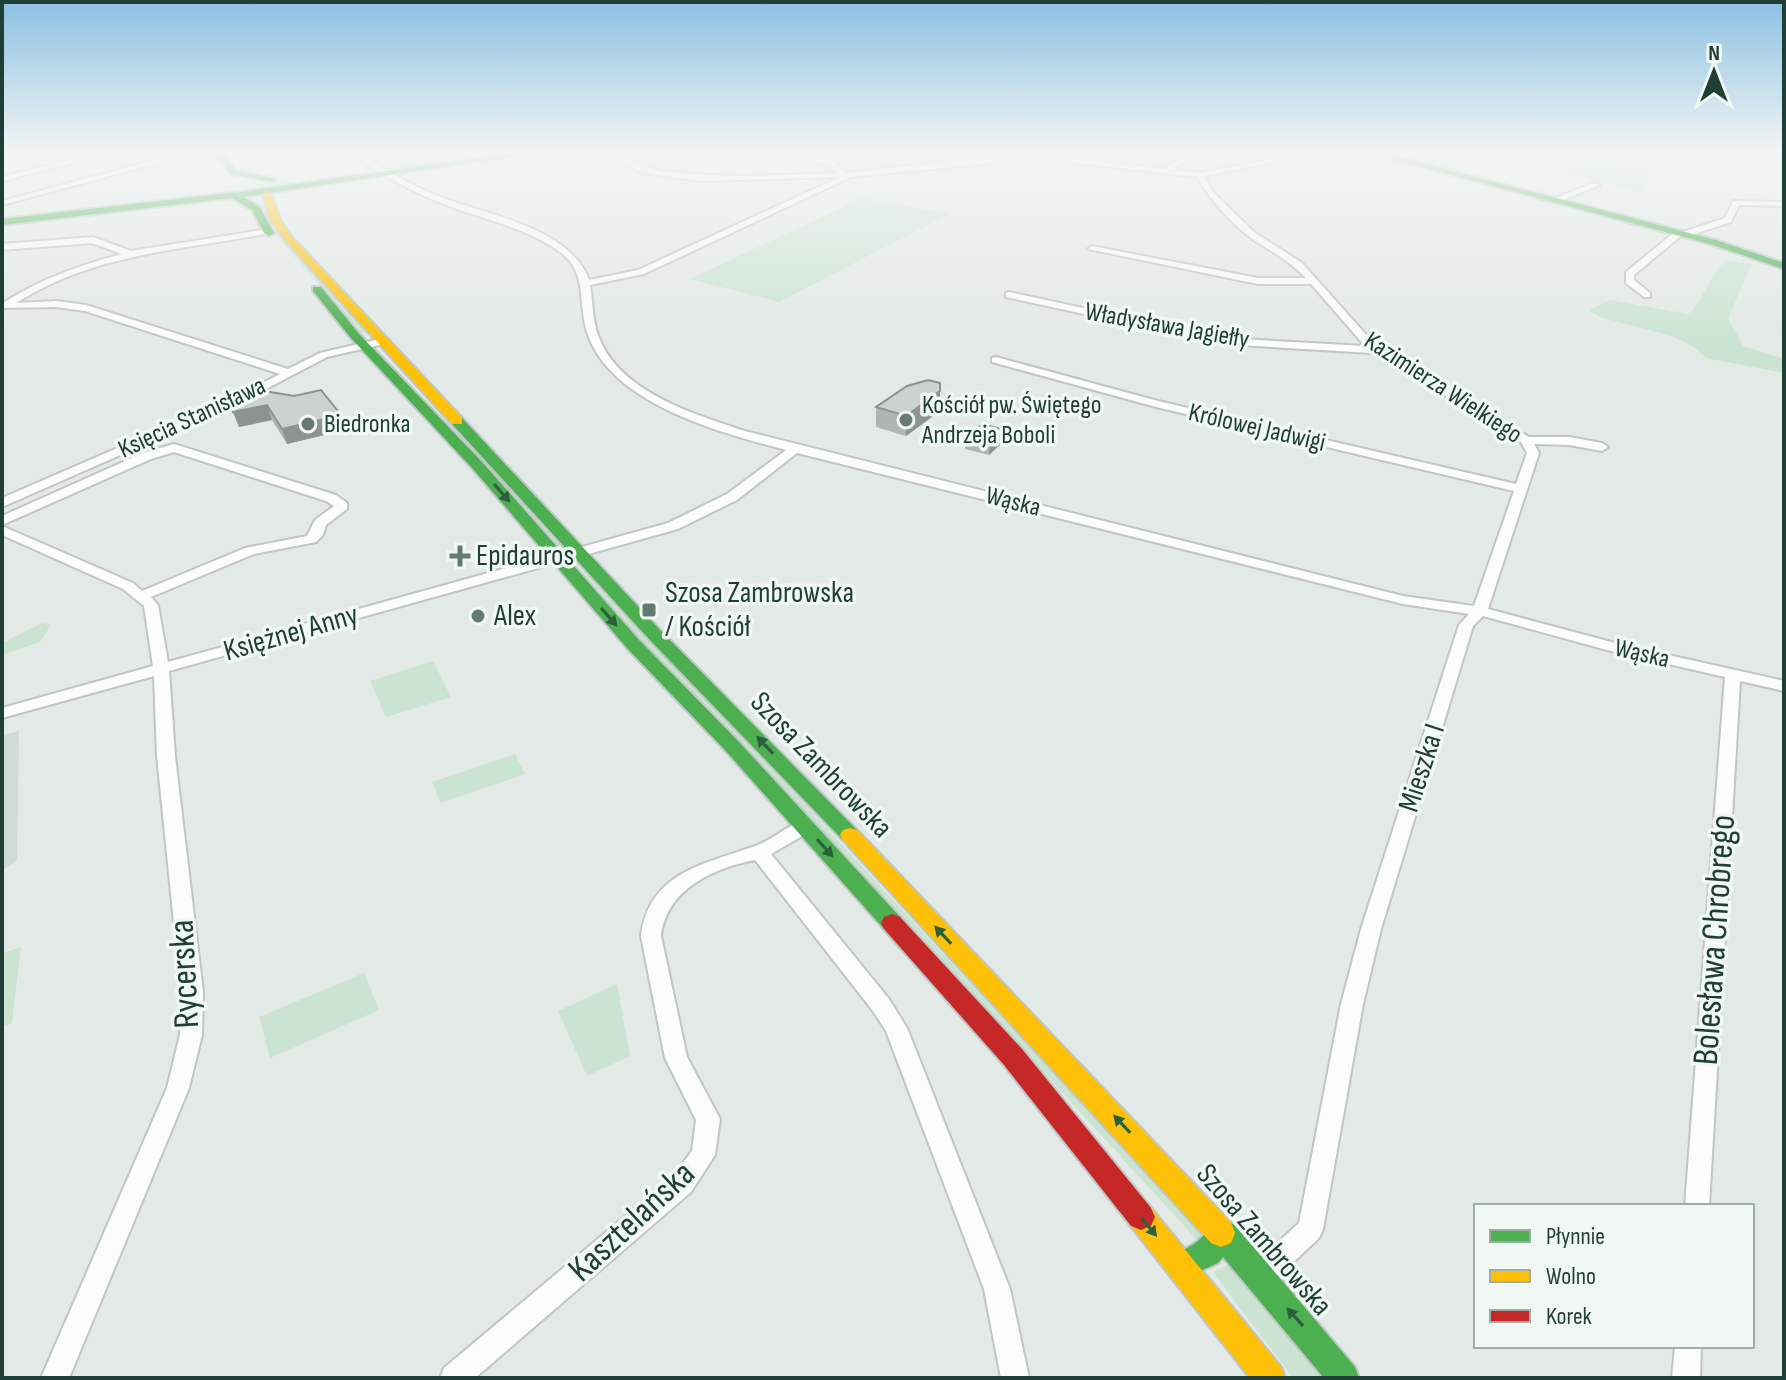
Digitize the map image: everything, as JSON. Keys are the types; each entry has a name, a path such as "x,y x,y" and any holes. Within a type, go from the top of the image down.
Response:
{"main road":[{"path":"2,220 44,214"},
{"name":"Szosa Zambrowska","path":"259,214 268,231 369,344 429,388 580,553 1225,1235 1344,1378"},
{"name":"Szosa Zambrowska","path":"267,214 409,394 625,636 805,826 1013,1057 1270,1378"},
{"path":"1610,214 1682,233 1784,266"},
{"path":"409,394 429,388"},
{"path":"1181,1266 1208,1253 1225,1235"}],"street":[{"path":"479,214 545,239 577,262 586,283 641,272 769,214"},
{"name":"Kazimierza Wielkiego","path":"1231,214 1251,234 1291,258 1374,350 1526,440 1533,453 1480,611"},
{"path":"1647,295 1629,281 1629,274 1682,233 1728,220 1731,214"},
{"path":"4,308 29,288 134,255 268,231"},
{"path":"2,247 93,240 134,255"},
{"path":"1092,249 1258,281 1313,281"},
{"name":"Wąska","path":"586,283 591,328 607,360 635,384 682,412 712,424 795,449 1403,600 1480,611 1612,647 1784,686"},
{"name":"Władysława Jagiełły","path":"1009,295 1222,341 1374,350"},
{"path":"4,308 56,304 86,308 288,373"},
{"path":"324,355 369,344"},
{"name":"Księcia Stanisława","path":"2,503 226,405 324,355 369,344"},
{"name":"Królowej Jadwigi","path":"996,360 1156,404 1520,489"},
{"path":"1526,440 1569,441 1602,447"},
{"path":"2,521 157,452 174,448 331,498 342,506 320,523 311,539 250,551 144,595 2,530"},
{"name":"Księżnej Anny","path":"2,713 580,553 702,514 732,497 795,449"},
{"name":"Rycerska","path":"55,1378 178,1088 191,1035 192,992 167,767 161,669 151,605 144,595"},
{"name":"Mieszka I","path":"1259,1277 1310,1229 1352,1004 1371,929 1466,625 1480,611"},
{"name":"Bolesława Chrobrego","path":"1697,1204 1733,674"},
{"name":"Kasztelańska","path":"454,1378 673,1192 697,1167 707,1145 708,1119 676,1058 651,936 652,918 666,897 687,880 739,856 759,852 805,826"},
{"path":"759,852 896,1028 997,1289 1015,1378"},
{"path":"1686,1378 1688,1348"}],"shaded area":[{"path":"19,731 17,860 2,871 2,735"}],"green space":[{"path":"263,214 270,214 281,237 369,332 362,333 282,243"},
{"path":"827,214 948,214 779,302 690,279"},
{"path":"1727,260 1752,264 1728,318 1743,346 1784,359 1784,373 1706,358 1694,347 1672,336 1600,317 1589,310 1610,300 1688,314"},
{"path":"458,430 563,547 559,547 455,432"},
{"path":"575,563 716,709 1207,1238 1199,1242 830,839 642,642"},
{"path":"42,623 51,625 40,642 2,655 2,643"},
{"path":"433,661 451,697 386,717 370,681"},
{"path":"515,754 525,774 441,803 432,782"},
{"path":"21,947 12,1023 2,1026 2,953"},
{"path":"364,973 379,1010 270,1058 259,1017"},
{"path":"617,984 630,1056 587,1076 558,1011"},
{"path":"1230,1264 1322,1378 1293,1378 1213,1272"}],"building":[{"path":"928,380 940,383 940,391 906,416 876,407 907,386"},
{"path":"258,390 294,396 321,390 341,415 282,429 267,405 233,412 232,409 260,393"},
{"path":"982,424 1005,430 990,445 965,439"}],"traffic: fast":[{"path":"2,222 68,214"},
{"path":"259,214 269,233"},
{"path":"1608,214 1713,242 1784,266"},
{"path":"317,289 355,336 478,466 633,644 732,746 892,923"},
{"path":"457,421 655,635 850,835"},
{"path":"1221,1233 1344,1378"},
{"path":"1181,1266 1208,1253 1225,1235"}],"traffic: slow":[{"path":"274,214 288,238 457,421"},
{"path":"850,835 1221,1233"},
{"path":"1141,1217 1270,1378"}],"traffic: jam":[{"path":"892,923 1013,1057 1141,1217"}],"place":[{"name":"Kościół pw. Świętego Andrzeja Boboli","path":"906,420"},
{"name":"Biedronka","path":"308,424"},
{"name":"Epidauros","path":"460,556"},
{"name":"Szosa Zambrowska / Kościół","path":"649,610"},
{"name":"Alex","path":"478,616"}]}
